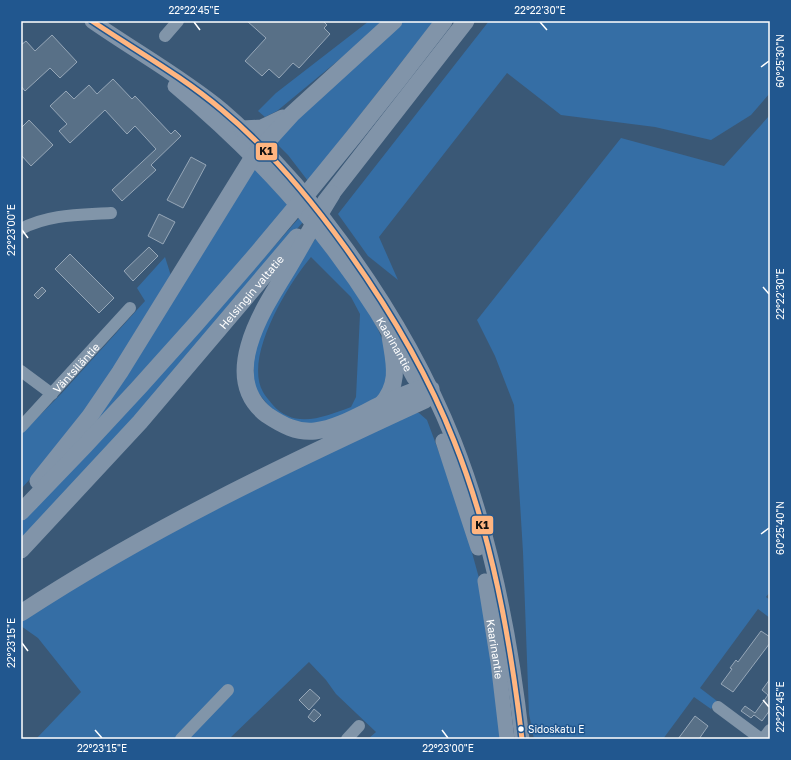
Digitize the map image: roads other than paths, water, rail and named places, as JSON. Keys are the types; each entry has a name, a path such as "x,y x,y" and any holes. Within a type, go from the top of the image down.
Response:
{"highway":[{"path":"21,503 90,416 120,372 257,152 292,114 394,21"},
{"name":"Helsingin valtatie","path":"21,512 123,406 255,257 332,163 444,21"},
{"name":"Helsingin valtatie","path":"21,550 140,422 271,268 332,194 466,21"},
{"path":"242,129 262,128 292,114"},
{"path":"332,194 261,313 248,347 246,368 248,388 253,398 265,413 280,423 296,430 306,431 329,428 381,405 425,393"},
{"path":"381,405 390,395 394,376 390,336"},
{"path":"21,612 105,560 217,498 425,393"}],"main road":[{"name":"Kaarinantie","path":"92,21 198,92 242,129 257,152"},
{"name":"Kaarinantie","path":"119,40 208,114 257,152 284,180 315,224 338,246 380,298 405,339 460,491 484,575 498,662 507,739"},
{"name":"Kaarinantie","path":"338,246 453,440 471,487 487,542 512,661 522,739"}],"street":[{"path":"165,36 178,21"},
{"path":"21,229 43,219 56,216 111,213"},
{"name":"Väntsiläntie","path":"21,427 130,308"},
{"path":"21,371 52,394"},
{"path":"181,739 228,690"},
{"path":"718,707 762,739 770,730"},
{"path":"347,739 359,726"}],"place":[{"name":"Sidoskatu E","path":"521,729"}]}
